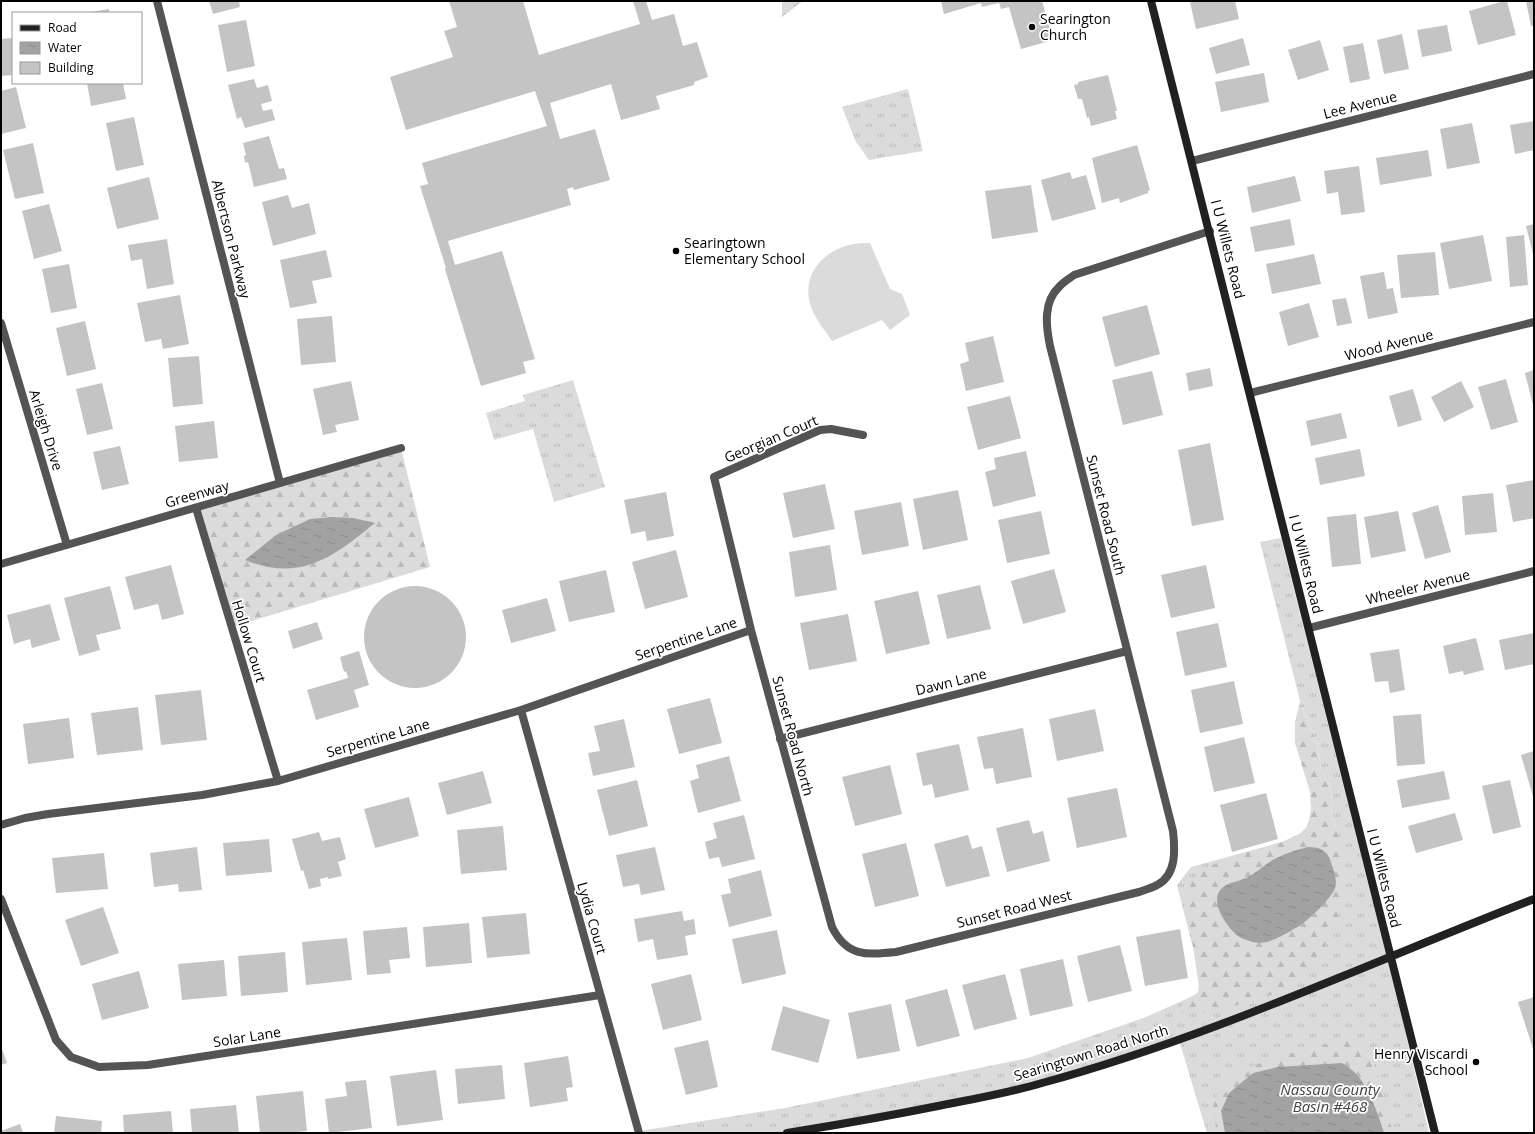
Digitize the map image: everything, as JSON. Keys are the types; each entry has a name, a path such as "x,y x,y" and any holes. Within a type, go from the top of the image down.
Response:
{"main road":[{"name":"I U Willets Road","path":"1151,1 1210,231 1435,1133"},
{"name":"Searingtown Road North","path":"787,1133 862,1121 988,1096 1056,1080 1099,1067 1214,1028 1534,899"}],"street":[{"name":"Albertson Parkway","path":"157,1 280,483"},
{"name":"Lee Avenue","path":"1192,161 1534,74"},
{"name":"Sunset Road South","path":"1139,892 1158,885 1165,879 1171,870 1175,851 1173,831 1050,346 1046,316 1050,300 1058,287 1074,275 1210,231"},
{"name":"Wood Avenue","path":"1250,393 1534,322"},
{"name":"Arleigh Drive","path":"1,323 67,545"},
{"name":"Georgian Court","path":"714,477 820,430 831,429 863,435"},
{"name":"Greenway","path":"1,564 401,448"},
{"name":"Sunset Road North","path":"714,477 751,630 832,927 838,938 851,950 872,954 896,952"},
{"name":"Hollow Court","path":"196,508 278,781"},
{"name":"Wheeler Avenue","path":"1309,628 1534,571"},
{"name":"Serpentine Lane","path":"1,825 25,818 48,814 202,795 278,781 521,710 751,630"},
{"name":"Dawn Lane","path":"780,739 1127,651"},
{"name":"Lydia Court","path":"521,710 639,1133"},
{"name":"Sunset Road West","path":"896,952 1139,892"},
{"name":"Solar Lane","path":"1,899 56,1040 71,1057 99,1067 148,1065 600,995"}],"green space":[{"path":"782,1 803,1 782,17"},
{"path":"908,89 923,151 869,160 856,142 842,107"},
{"path":"870,243 890,289 902,294 910,315 890,330 882,320 832,341 813,312 809,300 808,288 811,277 823,259 832,252 842,247 854,244"},
{"path":"573,380 605,487 554,502 533,429 494,440 486,413 525,401 523,395"},
{"path":"401,448 430,567 232,627 196,508"},
{"path":"1281,538 1403,1022 1429,1133 1207,1133 1179,1040 1041,1084 803,1133 627,1133 785,1108 1028,1058 1146,1017 1204,991 1177,885 1191,867 1336,827 1331,817 1332,799 1330,787 1321,769 1317,744 1300,701 1260,542"},
{"path":"1300,701 1317,744 1321,769 1330,787 1332,799 1331,817 1341,846 1345,898 1339,914 1328,934 1323,954 1298,980 1276,993 1254,1001 1208,1012 1175,1012 1198,992 1199,986 1188,914 1188,893 1193,878 1225,858 1280,843 1299,834 1306,828 1311,809 1310,792 1295,743 1295,722"},
{"path":"1348,1039 1361,1044 1373,1059 1393,1133 1384,1133 1373,1102 1365,1086 1356,1074 1342,1063 1312,1065 1221,1111 1225,1133 1217,1133 1213,1107 1220,1085 1267,1059"}],"water":[{"path":"332,517 353,518 375,523 331,555 300,567 283,569 265,566 245,560 276,535 310,519"},
{"path":"1308,847 1322,850 1329,858 1336,879 1336,885 1333,892 1325,902 1302,924 1274,939 1263,943 1248,941 1238,936 1229,927 1218,907 1218,894 1221,889 1226,885 1255,873 1277,858 1293,851"},
{"name":"Nassau County Basin #468","path":"1342,1063 1355,1073 1366,1087 1384,1133 1225,1133 1221,1111 1229,1093 1253,1073 1278,1067"}],"building":[{"path":"209,1 239,1 240,7 213,14"},
{"path":"449,1 523,1 539,55 640,24 633,1 646,1 652,20 674,14 683,46 697,42 708,77 694,82 694,85 656,96 660,109 621,120 611,84 550,103 560,139 595,129 610,180 574,190 573,187 567,189 571,205 448,241 455,265 502,251 535,359 523,362 526,373 481,386 420,186 428,184 422,163 547,126 535,91 406,130 390,77 453,57 444,31 457,27"},
{"name":"Searington Church","path":"941,1 1042,1 1053,40 1021,49 1009,7 1001,9 999,3 982,7 981,3 944,14"},
{"path":"1235,1 1239,19 1196,29 1190,2"},
{"path":"1507,1 1516,35 1478,45 1469,11"},
{"path":"1526,1 1534,1 1534,25 1531,26"},
{"path":"109,9 109,12 91,12"},
{"path":"246,20 255,66 227,72 218,25"},
{"path":"1447,25 1452,51 1422,57 1417,30"},
{"path":"1402,34 1409,69 1384,74 1377,40"},
{"path":"12,38 12,75 1,76 1,39"},
{"path":"1243,38 1250,65 1216,74 1209,48"},
{"path":"1320,40 1329,70 1298,80 1288,50"},
{"path":"1363,43 1370,79 1350,83 1343,47"},
{"path":"1264,73 1269,102 1221,112 1215,82"},
{"path":"1108,75 1117,111 1115,111 1117,119 1091,126 1089,117 1087,118 1082,99 1078,99 1074,85 1078,84 1078,82"},
{"path":"254,79 257,88 268,85 272,101 261,104 263,111 272,109 275,120 245,128 241,117 237,119 228,85"},
{"path":"87,84 123,84 126,99 91,106"},
{"path":"16,87 26,128 1,134 1,91"},
{"path":"134,117 144,165 116,171 106,123"},
{"path":"1534,121 1534,150 1515,154 1510,125"},
{"path":"1472,123 1480,163 1447,169 1440,129"},
{"path":"269,136 279,169 284,168 287,179 254,187 248,162 245,163 244,156 246,155 243,143"},
{"path":"33,143 44,193 15,199 3,150"},
{"path":"1137,145 1150,190 1148,193 1120,203 1119,198 1102,203 1092,158"},
{"path":"1428,150 1432,176 1380,185 1376,158"},
{"path":"1359,166 1365,212 1341,215 1338,192 1327,194 1324,171"},
{"path":"1070,172 1072,179 1086,175 1096,209 1052,221 1041,180"},
{"path":"1295,176 1301,201 1252,213 1247,187"},
{"path":"149,177 159,219 117,229 107,188"},
{"path":"1031,185 1038,232 992,239 985,191"},
{"path":"288,195 292,208 309,203 316,234 273,246 262,202"},
{"path":"49,204 62,251 34,259 22,211"},
{"path":"1290,219 1295,245 1255,252 1250,227"},
{"path":"1534,224 1534,254 1533,254 1526,226"},
{"path":"1483,235 1492,281 1449,289 1440,243"},
{"path":"1524,235 1528,285 1510,287 1506,237"},
{"path":"167,239 174,284 147,289 142,259 131,261 128,245"},
{"path":"326,250 332,277 312,281 317,303 290,308 280,260"},
{"path":"1435,252 1439,295 1401,298 1397,255"},
{"path":"1314,254 1321,284 1272,294 1266,264"},
{"path":"69,264 77,308 51,313 42,269"},
{"path":"1384,272 1387,289 1393,288 1398,313 1368,319 1360,276"},
{"path":"180,295 189,344 163,349 161,339 145,342 137,303"},
{"path":"1346,298 1352,323 1337,326 1332,300"},
{"path":"1309,303 1319,337 1288,346 1279,312"},
{"path":"1147,305 1160,354 1115,367 1102,317"},
{"path":"332,316 336,362 301,365 297,319"},
{"path":"85,321 96,369 67,376 56,328"},
{"path":"993,336 1004,382 966,391 960,364 969,361 965,343"},
{"path":"199,356 203,404 173,407 168,358"},
{"path":"1210,368 1213,386 1189,391 1186,373"},
{"path":"1534,370 1534,405 1533,405 1525,373"},
{"path":"1152,371 1163,415 1123,425 1112,380"},
{"path":"1506,379 1518,422 1491,430 1478,387"},
{"path":"351,381 359,420 335,425 337,432 323,435 313,389"},
{"path":"1461,381 1474,407 1444,422 1431,397"},
{"path":"102,383 113,429 87,435 76,389"},
{"path":"1413,389 1422,420 1398,427 1389,396"},
{"path":"1010,396 1021,438 978,450 967,407"},
{"path":"1341,413 1347,438 1311,446 1306,421"},
{"path":"214,421 218,458 179,462 175,426"},
{"path":"1210,443 1224,520 1192,526 1178,450"},
{"path":"120,446 129,484 102,490 93,452"},
{"path":"1360,449 1365,476 1320,485 1315,458"},
{"path":"1026,451 1036,496 993,507 985,472 996,469 994,458"},
{"path":"1534,480 1534,518 1513,522 1506,485"},
{"path":"825,484 835,529 793,538 783,493"},
{"path":"958,490 968,540 923,550 913,499"},
{"path":"666,492 674,536 647,541 645,531 631,534 624,500"},
{"path":"1493,493 1497,532 1465,535 1462,496"},
{"path":"901,502 909,546 862,555 854,511"},
{"path":"1438,505 1451,552 1425,559 1412,513"},
{"path":"1041,511 1050,554 1007,563 998,520"},
{"path":"1398,511 1406,551 1371,558 1364,517"},
{"path":"1356,514 1361,564 1332,567 1327,517"},
{"path":"830,545 837,590 795,597 789,552"},
{"path":"676,550 688,597 645,609 632,562"},
{"path":"171,565 184,614 162,620 158,604 134,610 125,577"},
{"path":"1206,565 1215,608 1171,618 1161,575"},
{"path":"1054,569 1066,612 1023,624 1011,581"},
{"path":"606,570 615,612 569,622 559,581"},
{"path":"980,585 991,629 947,639 937,595"},
{"path":"110,586 121,629 96,635 100,650 79,656 64,598"},
{"path":"415,586 434,590 451,601 462,618 466,637 462,656 451,673 434,684 415,688 396,684 379,673 368,656 364,637 368,618 379,601 396,590"},
{"path":"918,591 930,644 886,654 874,601"},
{"path":"547,598 556,631 511,643 502,610"},
{"path":"50,604 60,640 32,648 30,639 14,644 7,615"},
{"path":"848,614 857,661 809,670 800,623"},
{"path":"317,622 323,639 293,649 288,631"},
{"path":"1218,623 1227,667 1185,676 1176,632"},
{"path":"1534,633 1534,664 1505,670 1499,640"},
{"path":"1476,638 1484,670 1464,675 1463,671 1449,674 1443,646"},
{"path":"1399,649 1405,690 1390,693 1388,681 1375,682 1370,653"},
{"path":"359,651 369,685 354,690 359,707 316,720 307,690 348,678 346,671 344,672 340,657"},
{"path":"1234,681 1243,724 1200,733 1191,690"},
{"path":"201,690 207,740 161,745 155,695"},
{"path":"710,698 722,743 679,754 667,709"},
{"path":"138,707 143,750 97,755 91,713"},
{"path":"1095,709 1104,751 1057,761 1049,719"},
{"path":"1421,714 1425,764 1397,766 1393,716"},
{"path":"69,718 74,758 28,764 23,724"},
{"path":"624,719 635,767 593,776 588,753 600,751 594,726"},
{"path":"1023,728 1032,777 996,784 993,768 984,769 977,737"},
{"path":"1244,737 1255,783 1214,792 1204,747"},
{"path":"959,744 969,790 935,798 932,784 923,786 916,753"},
{"path":"1534,751 1534,800 1521,755"},
{"path":"729,756 741,801 698,813 690,781 699,778 696,765"},
{"path":"890,765 902,814 855,826 842,777"},
{"path":"483,771 492,803 447,815 438,783"},
{"path":"1444,771 1450,799 1402,808 1397,780"},
{"path":"637,780 648,826 609,836 597,790"},
{"path":"1510,780 1521,827 1493,834 1482,786"},
{"path":"1117,788 1127,837 1077,848 1067,798"},
{"path":"1266,793 1278,839 1232,852 1220,805"},
{"path":"409,797 419,836 375,848 364,809"},
{"path":"1455,813 1463,840 1416,853 1408,826"},
{"path":"744,815 755,859 722,867 719,857 709,859 705,842 717,838 713,823"},
{"path":"1029,820 1033,834 1043,831 1050,861 1007,872 996,828"},
{"path":"503,826 507,870 461,874 457,830"},
{"path":"319,832 322,841 340,837 346,859 338,862 342,876 320,879 321,886 309,889 303,870 301,871 292,839"},
{"path":"968,835 972,849 982,846 990,876 946,887 934,844"},
{"path":"269,839 272,872 226,876 223,843"},
{"path":"906,843 919,896 875,907 862,854"},
{"path":"197,847 202,890 179,892 178,884 154,887 150,853"},
{"path":"655,847 665,890 641,895 639,884 623,887 616,855"},
{"path":"104,853 108,889 56,893 52,858"},
{"path":"761,870 772,916 729,927 721,895 731,893 728,879"},
{"path":"103,907 119,953 81,966 65,920"},
{"path":"682,911 684,921 694,919 696,934 685,936 688,955 657,960 653,939 638,942 634,919"},
{"path":"526,913 530,954 487,958 482,917"},
{"path":"469,923 472,963 426,967 423,927"},
{"path":"407,927 410,958 389,960 391,973 367,975 363,931"},
{"path":"1180,929 1188,978 1145,986 1136,937"},
{"path":"777,930 786,974 742,984 732,939"},
{"path":"347,938 352,980 306,985 302,942"},
{"path":"1120,945 1132,991 1088,1002 1077,956"},
{"path":"285,952 288,992 241,996 238,956"},
{"path":"1063,959 1073,1006 1030,1016 1020,969"},
{"path":"224,960 227,996 182,1000 178,964"},
{"path":"139,971 149,1008 102,1020 92,984"},
{"path":"691,974 702,1020 663,1030 651,984"},
{"path":"1005,974 1017,1019 974,1030 962,985"},
{"path":"947,989 960,1036 917,1047 905,1000"},
{"path":"1534,997 1534,1052 1518,1002"},
{"path":"891,1004 900,1051 857,1059 848,1013"},
{"path":"783,1006 830,1020 818,1063 771,1050"},
{"path":"708,1040 718,1087 686,1095 674,1048"},
{"path":"1,1046 7,1063 1,1065"},
{"path":"568,1056 573,1087 566,1088 568,1101 530,1107 524,1063"},
{"path":"502,1065 505,1099 458,1104 455,1069"},
{"path":"436,1070 443,1120 397,1126 390,1076"},
{"path":"366,1080 372,1128 329,1133 325,1099 347,1096 345,1082"},
{"path":"303,1091 307,1131 260,1133 256,1096"},
{"path":"236,1105 239,1133 192,1133 190,1109"},
{"path":"171,1111 173,1133 124,1133 123,1115"},
{"path":"56,1116 102,1121 101,1133 54,1133"},
{"path":"20,1124 23,1133 1,1133 1,1131"}],"place":[{"name":"Searington Church","path":"1032,27"},
{"name":"Searingtown Elementary School","path":"676,251"},
{"name":"Henry Viscardi School","path":"1476,1062"}]}
